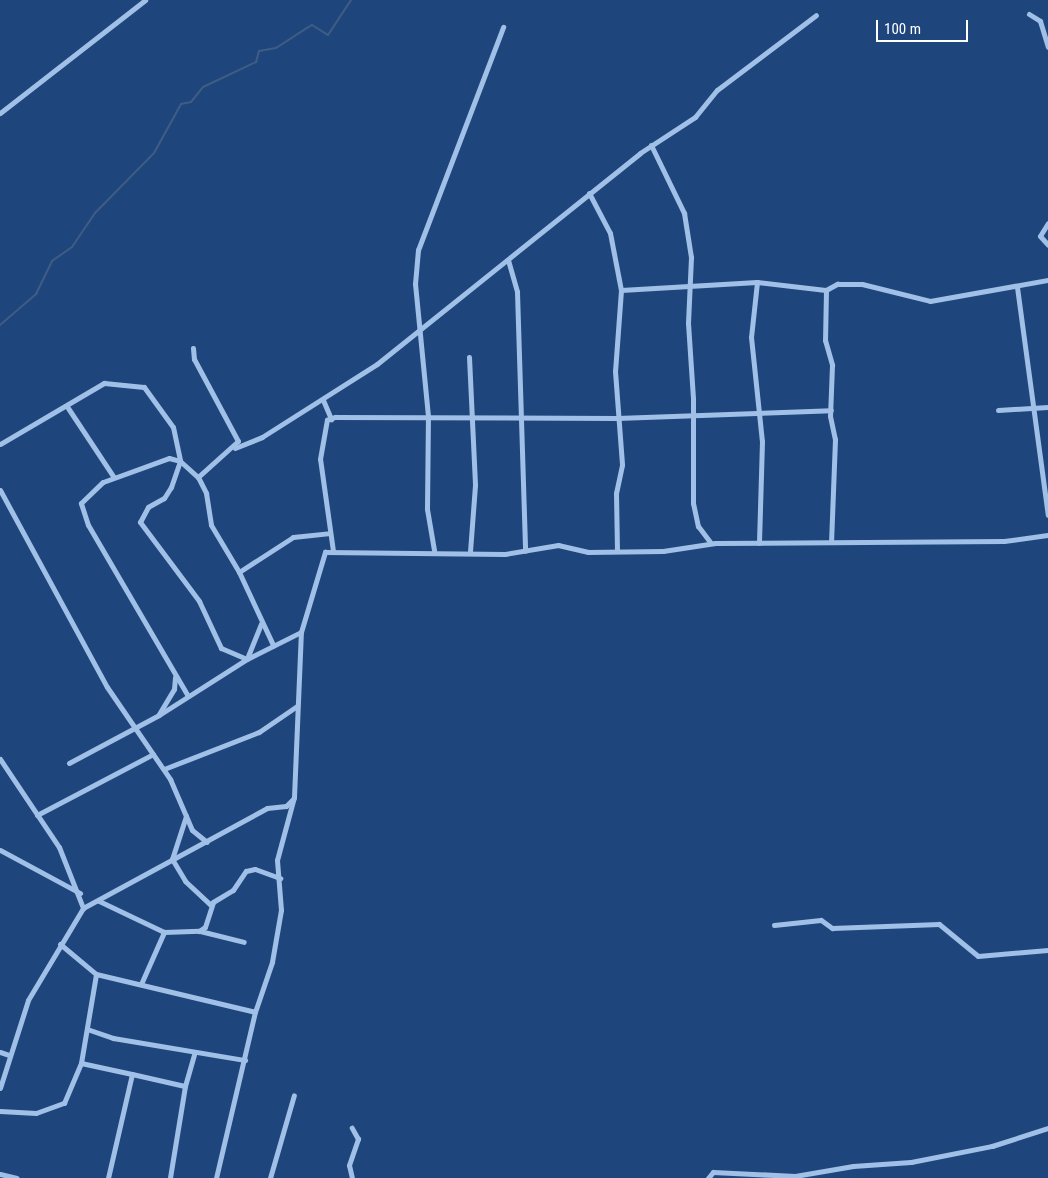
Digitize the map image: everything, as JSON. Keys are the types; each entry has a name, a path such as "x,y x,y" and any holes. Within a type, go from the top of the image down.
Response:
{"street":[{"path":"0,113 144,0"},
{"path":"1029,14 1040,21 1048,47"},
{"path":"198,477 235,448 251,443 323,400 377,364 420,326 508,260 589,193 651,145 695,117 717,90 728,86 816,15"},
{"path":"434,550 424,463 428,416 415,284 418,250 503,27"},
{"path":"651,145 684,214 692,257 689,285 693,411 693,503 698,526 711,544"},
{"path":"589,193 610,233 621,290 615,358 617,418 622,465 616,493 617,550"},
{"path":"1048,223 1040,236 1048,245"},
{"path":"508,260 517,292 519,417 525,551"},
{"path":"621,290 757,282 826,290 837,284 862,284 930,301 975,290 1017,287 1048,280"},
{"path":"757,282 751,337 757,410 762,441 760,543"},
{"path":"1017,287 1048,515"},
{"path":"826,290 831,410 835,438 831,542"},
{"path":"193,348 194,359 237,436 235,448"},
{"path":"469,357 475,485 470,551"},
{"path":"0,444 68,408 110,381 144,387 173,427 180,461 172,486 164,498 148,507 140,522 199,601 221,648 247,659"},
{"path":"323,400 332,418"},
{"path":"998,410 1048,407"},
{"path":"68,408 113,476"},
{"path":"333,551 320,459 327,420 332,418 471,416 617,418 693,411 831,410"},
{"path":"188,696 92,532 82,506 83,497 113,476 145,469 161,459 180,461 198,477 206,493 211,525 239,572 261,623 273,644"},
{"path":"0,490 132,725 164,769 192,830 207,842"},
{"path":"239,572 293,537 330,533"},
{"path":"216,1178 256,1012 272,962 281,910 280,878 277,860 294,797 301,632 320,559 333,551 525,551 558,546 588,552 617,550 663,551 711,544 1004,541 1048,535"},
{"path":"247,659 261,623"},
{"path":"69,763 132,725 159,715 273,644 301,632"},
{"path":"159,715 174,689 175,676"},
{"path":"164,769 259,732 298,706"},
{"path":"37,815 153,754"},
{"path":"0,759 37,815 80,893 83,908"},
{"path":"0,1088 28,1000 83,908 267,808 286,806 294,797"},
{"path":"186,816 172,858 186,881 211,905"},
{"path":"0,850 80,893"},
{"path":"199,931 205,927 211,905 233,890 250,868 280,878"},
{"path":"98,901 164,932 199,931 244,942"},
{"path":"774,925 821,920 832,928 939,924 978,956 1048,950"},
{"path":"141,984 164,932"},
{"path":"60,944 96,974 256,1012"},
{"path":"0,1111 36,1113 64,1103 81,1063 96,974"},
{"path":"88,1029 194,1054 245,1060"},
{"path":"0,1052 10,1055"},
{"path":"170,1178 185,1086 194,1054"},
{"path":"81,1063 185,1086"},
{"path":"108,1178 132,1074"},
{"path":"270,1178 294,1095"},
{"path":"352,1128 358,1139 350,1165 352,1178"},
{"path":"708,1178 714,1172 806,1176 965,1153 1048,1128"},
{"path":"0,1174 17,1178"},
{"path":"788,1178 795,1176"}],"waterway":[{"path":"0,325 36,294 52,261 72,247 95,213 154,153 181,104 191,102 203,87 256,62 259,51 276,48 312,25 328,35 351,0"}]}
